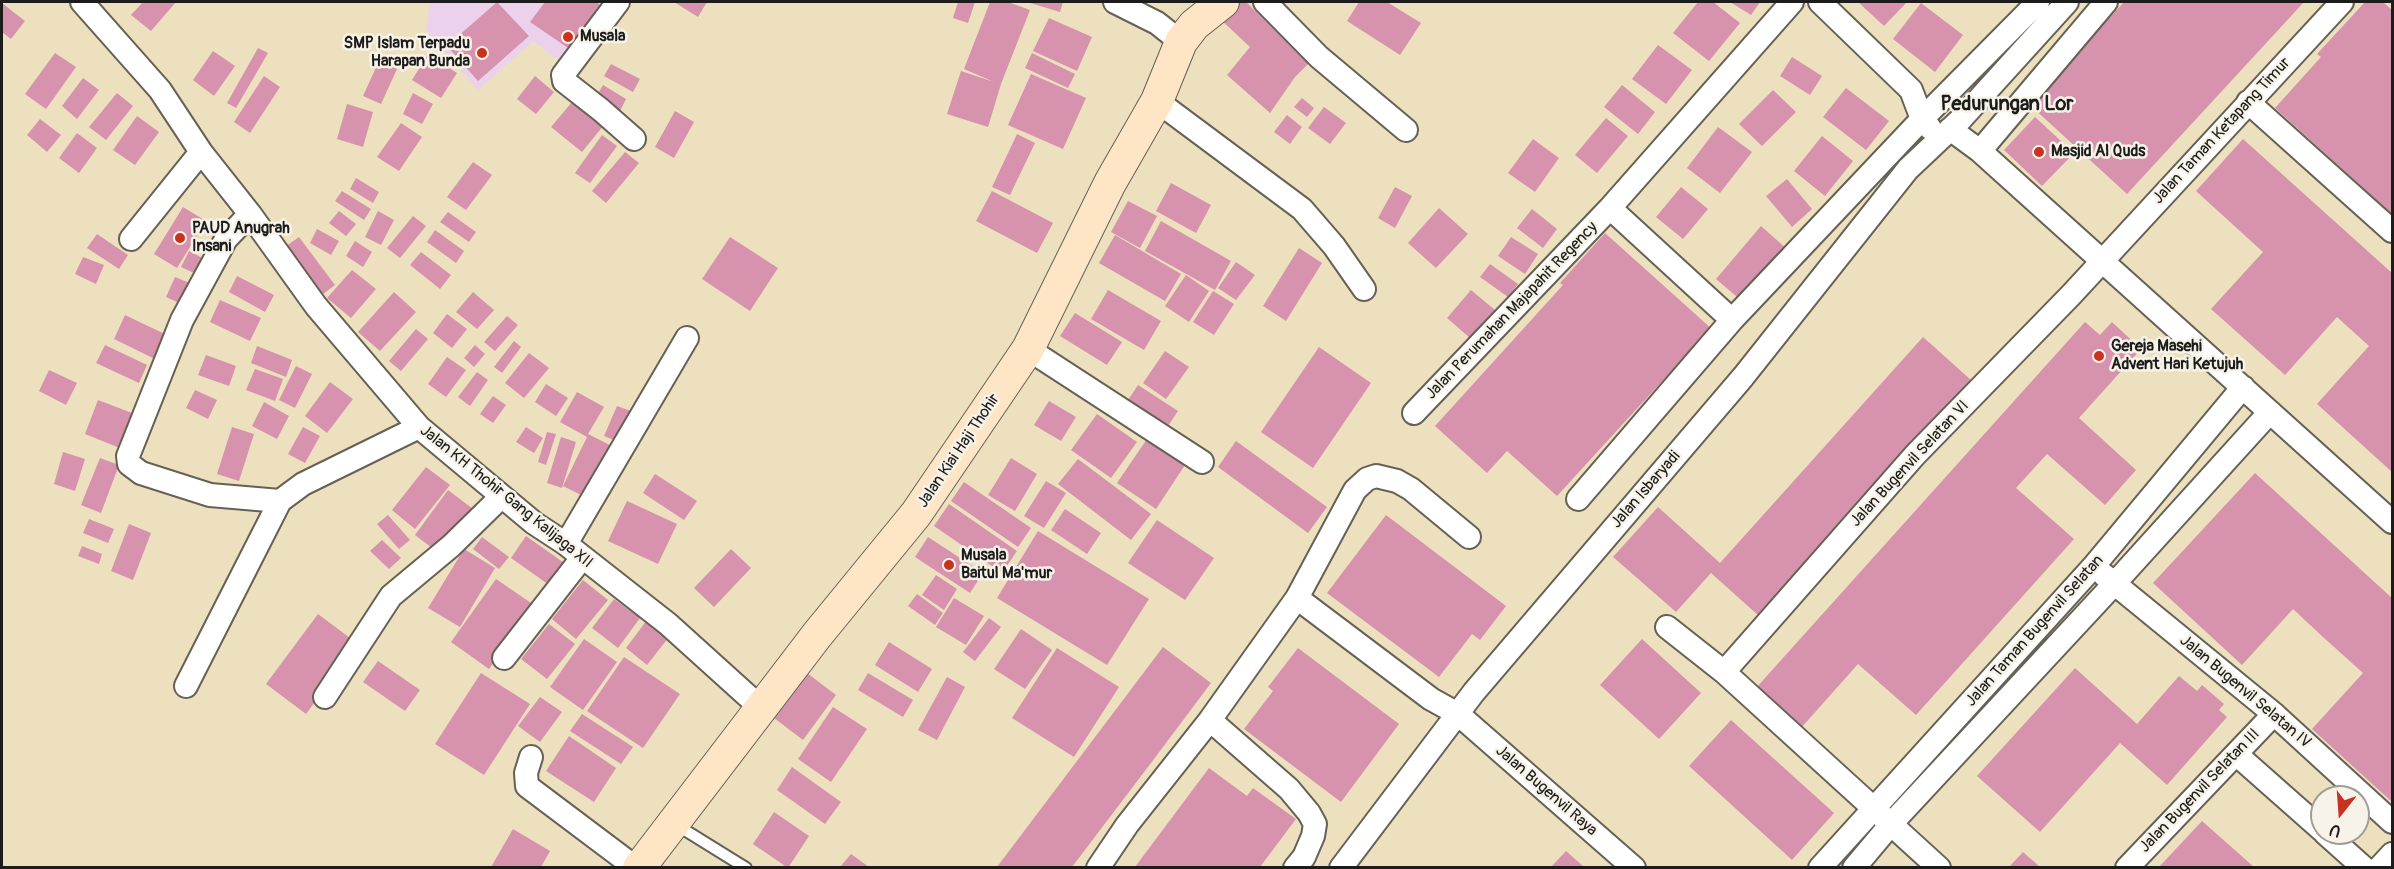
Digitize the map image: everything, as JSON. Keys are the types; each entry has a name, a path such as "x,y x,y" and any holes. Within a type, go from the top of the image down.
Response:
{"street":[{"name":"Jalan KH Thohir Gang Kalijaga XII","path":"82,2 160,90 201,152 250,214 316,306 419,427 501,497 668,624 761,708"},
{"path":"618,2 563,75 564,81 634,139"},
{"path":"1115,2 1157,23 1181,42"},
{"name":"Jalan Kiai Haji Thohir","path":"637,867 817,635 916,514 1028,349 1110,183 1157,101 1181,42 1194,25 1223,2"},
{"path":"1265,2 1319,57 1406,130"},
{"name":"Jalan Perumahan Majapahit Regency","path":"1414,413 1610,208 1792,2"},
{"path":"1820,2 1911,90 1940,100"},
{"path":"1578,499 1732,320 1940,100 2038,2"},
{"name":"Jalan Isbaryadi","path":"1341,867 1458,714 1555,596 1743,377 1908,169 1950,129 2067,2"},
{"path":"1980,152 2106,2"},
{"name":"Jalan Taman Ketapang Timur","path":"2101,260 2342,2"},
{"path":"1911,90 1922,119 1950,129 1980,152 2392,522"},
{"path":"1940,100 1950,129"},
{"path":"1157,101 1302,209 1334,246 1364,288"},
{"path":"2248,102 2392,231"},
{"path":"131,239 201,152"},
{"name":"Jalan Perumahan Majapahit Regency","path":"1610,208 1732,320"},
{"path":"250,214 226,239 182,320 128,456 129,464 141,474 210,495 280,501"},
{"name":"Jalan Bugenvil Selatan VI","path":"1724,672 1916,455 2063,303 2101,260"},
{"path":"504,658 574,551 687,338"},
{"path":"1028,349 1202,462"},
{"name":"Jalan Taman Bugenvil Selatan","path":"1820,867 2093,567 2242,387"},
{"name":"Jalan Taman Bugenvil Selatan","path":"1854,867 2270,412"},
{"path":"186,686 280,501 303,484 419,427"},
{"path":"1098,867 1127,825 1210,720 1297,598 1354,490 1367,479 1376,476 1397,481 1411,489 1469,537"},
{"path":"326,697 391,596 451,546 501,497"},
{"name":"Jalan Bugenvil Selatan IV","path":"2093,567 2274,714 2392,822"},
{"name":"Jalan Bugenvil Raya","path":"1297,598 1431,699 1458,714 1634,867"},
{"path":"1667,627 1724,672 1939,867"},
{"name":"Jalan Bugenvil Selatan III","path":"2127,867 2274,714"},
{"path":"1210,720 1289,789 1309,813 1315,824 1313,836 1304,857 1295,867"},
{"path":"2236,754 2310,820"},
{"path":"531,757 526,773 527,786 637,867"},
{"path":"2339,845 2364,867"},
{"path":"2379,867 2392,854"}],"lane":[{"path":"672,823 746,867"}],"shaded area":[{"name":"SMP Islam Terpadu Harapan Bunda","path":"430,2 604,2 567,66 533,41 478,90 426,30"}],"building":[{"path":"143,2 176,2 151,31 131,15"},
{"path":"497,2 529,36 478,81 447,46"},
{"name":"Musala","path":"545,2 596,2 605,8 574,52 530,22"},
{"path":"674,2 707,2 698,17"},
{"path":"958,2 975,2 968,23 953,18"},
{"path":"990,2 1008,2 1030,10 1001,84 988,127 947,114 961,71 994,82 964,69"},
{"path":"1027,2 1063,2 1060,12"},
{"path":"1236,2 1246,2 1309,63 1295,77 1270,113 1227,75 1250,47 1219,18"},
{"path":"1359,2 1387,2 1421,23 1400,55 1347,21"},
{"path":"1698,2 1713,2 1740,23 1709,61 1673,33"},
{"path":"1730,2 1760,2 1751,15"},
{"path":"1858,2 1907,2 1884,26"},
{"path":"2124,2 2304,2 2127,194 2030,105"},
{"path":"2365,2 2383,2 2392,10 2392,214 2275,108 2321,57 2317,54"},
{"path":"2,3 25,21 11,39 2,32"},
{"path":"1921,3 1963,35 1935,72 1893,39"},
{"path":"1049,18 1092,37 1077,71 1033,51"},
{"path":"1658,45 1692,70 1666,104 1632,79"},
{"path":"258,48 268,53 236,108 227,103"},
{"path":"213,51 235,66 214,96 193,80"},
{"path":"55,53 76,67 46,109 25,94"},
{"path":"1032,53 1075,74 1068,88 1025,68"},
{"path":"428,54 457,73 441,98 412,80"},
{"path":"1792,57 1822,76 1810,95 1780,76"},
{"path":"379,61 397,69 381,104 363,96"},
{"path":"611,64 640,79 633,92 604,76"},
{"path":"1031,74 1086,98 1063,149 1008,125"},
{"path":"264,76 280,87 250,133 234,122"},
{"path":"535,76 554,92 536,114 517,99"},
{"path":"83,78 99,90 77,119 62,106"},
{"path":"603,85 626,99 620,111 596,97"},
{"path":"1622,85 1655,112 1638,134 1604,107"},
{"path":"1846,88 1889,121 1866,150 1823,117"},
{"path":"1773,90 1796,112 1762,146 1739,124"},
{"path":"117,93 133,106 106,140 89,127"},
{"path":"413,93 433,104 422,124 403,114"},
{"path":"578,95 608,120 582,152 551,127"},
{"path":"1302,98 1314,108 1307,117 1294,107"},
{"path":"347,104 373,112 363,147 337,139"},
{"path":"1324,107 1346,123 1330,144 1308,128"},
{"path":"675,111 694,122 674,158 655,147"},
{"path":"1287,115 1302,127 1290,144 1274,132"},
{"path":"137,116 159,132 135,165 113,150"},
{"name":"Masjid Al Quds","path":"2035,117 2074,153 2042,186 2004,150"},
{"path":"1606,118 1628,136 1597,173 1575,155"},
{"path":"40,119 61,135 47,152 27,135"},
{"path":"401,123 422,137 399,171 377,157"},
{"path":"1718,127 1752,152 1720,193 1687,168"},
{"path":"77,133 97,148 79,173 59,158"},
{"path":"1017,134 1035,143 1010,195 992,187"},
{"path":"602,135 617,146 590,183 575,173"},
{"path":"1822,136 1853,161 1825,196 1794,171"},
{"path":"1533,139 1559,158 1535,192 1508,173"},
{"path":"2243,139 2392,273 2392,472 2317,404 2369,346 2337,317 2285,375 2211,309 2263,252 2196,191"},
{"path":"625,152 639,163 606,203 592,191"},
{"path":"473,162 492,175 466,210 447,197"},
{"path":"356,178 379,192 373,203 350,189"},
{"path":"1787,179 1812,209 1792,227 1766,196"},
{"path":"1171,183 1211,205 1196,233 1156,211"},
{"path":"1395,187 1412,196 1395,228 1378,218"},
{"path":"1681,187 1708,209 1683,239 1656,217"},
{"path":"342,191 371,209 364,220 335,201"},
{"path":"992,191 1053,223 1037,253 976,221"},
{"path":"1128,201 1157,216 1140,248 1111,232"},
{"name":"PAUD Anugrah Insani","path":"183,207 206,221 177,268 154,254"},
{"path":"1439,208 1468,234 1436,268 1408,243"},
{"path":"1532,209 1557,229 1543,248 1517,228"},
{"path":"339,211 356,224 346,236 329,223"},
{"path":"378,211 394,220 381,245 365,237"},
{"path":"448,212 476,232 469,242 440,222"},
{"path":"413,216 426,226 400,258 387,248"},
{"path":"1161,221 1231,261 1215,290 1145,251"},
{"path":"1761,226 1788,250 1743,302 1716,279"},
{"path":"317,229 339,241 331,255 310,243"},
{"path":"435,230 464,251 456,263 427,242"},
{"path":"1605,233 1713,330 1668,380 1665,378 1557,496 1507,451 1487,473 1435,426 1563,285 1560,283"},
{"path":"97,234 128,255 119,269 87,248"},
{"path":"1115,235 1181,274 1165,301 1099,263"},
{"path":"299,237 335,285 318,298 282,249"},
{"path":"730,237 778,268 750,311 702,279"},
{"path":"1511,237 1538,254 1525,274 1498,256"},
{"path":"355,241 372,252 363,267 346,256"},
{"path":"1299,248 1322,263 1286,321 1263,306"},
{"path":"189,251 210,262 203,277 181,267"},
{"path":"421,252 451,275 440,289 410,265"},
{"path":"83,257 104,265 96,284 75,274"},
{"path":"1236,262 1255,275 1236,300 1218,288"},
{"path":"1490,264 1518,284 1508,297 1480,277"},
{"path":"352,270 376,289 351,318 327,298"},
{"path":"1186,275 1209,291 1189,322 1165,306"},
{"path":"237,276 274,295 265,312 229,292"},
{"path":"175,277 197,286 188,307 166,297"},
{"path":"1108,290 1161,321 1144,350 1091,319"},
{"path":"1471,290 1495,310 1470,338 1447,318"},
{"path":"1213,291 1234,304 1214,335 1193,322"},
{"path":"394,292 416,312 380,351 358,332"},
{"path":"473,292 494,310 477,329 456,312"},
{"path":"220,300 261,318 250,341 210,322"},
{"path":"1075,313 1122,342 1107,365 1060,336"},
{"path":"447,314 467,329 452,348 433,333"},
{"path":"125,315 171,337 159,361 114,339"},
{"path":"507,316 518,325 495,351 484,342"},
{"path":"2085,322 2100,335 2112,322 2141,349 2079,418 2136,470 2105,505 2047,454 2016,488 2074,539 1916,715 1858,664 1801,728 1756,688"},
{"path":"416,329 428,339 401,371 389,361"},
{"path":"1923,337 1971,380 1759,616 1711,573 1676,612 1613,557 1658,507 1720,563"},
{"path":"514,341 521,347 502,373 494,367"},
{"path":"105,345 147,365 139,383 96,363"},
{"path":"475,345 485,354 474,367 464,358"},
{"path":"257,346 292,360 286,377 251,363"},
{"path":"1319,347 1371,383 1313,468 1261,432"},
{"path":"1165,351 1189,367 1166,399 1143,383"},
{"path":"529,353 549,368 524,398 505,383"},
{"path":"206,355 236,366 229,386 198,375"},
{"path":"447,357 466,370 446,397 428,384"},
{"path":"296,366 312,374 295,408 279,400"},
{"path":"255,369 283,379 275,401 246,390"},
{"path":"49,370 77,383 66,405 39,391"},
{"path":"477,372 488,380 470,406 458,397"},
{"path":"330,382 353,399 327,433 305,416"},
{"path":"546,384 568,398 556,416 535,402"},
{"path":"1138,385 1178,411 1166,429 1126,403"},
{"path":"195,390 217,400 208,419 186,408"},
{"path":"577,392 604,407 588,434 614,447 589,499 563,486 587,437 560,422"},
{"path":"493,396 506,405 493,423 480,414"},
{"path":"98,400 140,416 127,451 85,434"},
{"path":"1049,401 1076,417 1061,441 1034,425"},
{"path":"264,402 289,416 277,439 252,426"},
{"path":"617,406 634,412 621,443 604,436"},
{"path":"1097,414 1137,442 1111,478 1071,450"},
{"path":"232,427 254,434 239,481 217,474"},
{"path":"303,427 320,436 305,463 288,454"},
{"path":"526,427 543,438 534,453 516,442"},
{"path":"547,432 556,434 546,465 538,462"},
{"path":"561,437 576,442 562,488 547,483"},
{"path":"1147,439 1185,465 1156,509 1117,483"},
{"path":"1236,441 1327,507 1308,533 1218,467"},
{"path":"63,452 85,459 75,491 54,484"},
{"path":"100,458 119,465 101,513 81,505"},
{"path":"1011,458 1037,474 1015,511 988,495"},
{"path":"1078,459 1151,514 1131,540 1058,484"},
{"path":"426,467 450,485 415,529 392,510"},
{"path":"2255,473 2392,598 2392,802 2312,729 2363,673 2293,609 2242,665 2153,583"},
{"path":"655,474 697,501 684,520 643,493"},
{"path":"1046,481 1066,493 1044,528 1024,516"},
{"path":"964,482 1031,528 1018,547 951,501"},
{"path":"448,490 473,509 440,554 415,535"},
{"path":"627,501 677,524 658,564 608,541"},
{"path":"949,504 1017,551 1002,573 934,526"},
{"path":"1065,509 1101,533 1087,554 1051,530"},
{"path":"388,515 410,540 399,549 377,524"},
{"path":"1386,515 1506,606 1480,640 1472,634 1439,677 1327,593"},
{"path":"89,519 114,529 108,543 83,533"},
{"path":"1157,520 1214,558 1185,600 1128,563"},
{"path":"129,524 151,533 133,580 111,571"},
{"path":"1038,531 1149,599 1107,665 997,598"},
{"path":"526,536 567,565 552,587 511,558"},
{"path":"482,537 509,557 499,569 473,549"},
{"name":"Musala Baitul Ma'mur","path":"928,537 983,573 970,593 915,557"},
{"path":"382,540 401,558 389,569 370,551"},
{"path":"82,546 102,554 99,564 78,556"},
{"path":"464,549 495,568 460,627 428,608"},
{"path":"731,549 751,568 714,607 694,588"},
{"path":"936,575 957,589 944,610 922,595"},
{"path":"496,579 534,605 489,669 451,642"},
{"path":"583,580 608,600 576,639 552,619"},
{"path":"917,594 943,613 935,625 908,606"},
{"path":"954,598 984,616 966,645 936,627"},
{"path":"614,599 640,618 618,648 592,628"},
{"path":"318,614 358,644 306,714 266,684"},
{"path":"989,618 1001,627 975,661 963,652"},
{"path":"647,620 669,637 647,665 626,648"},
{"path":"549,624 575,644 547,679 521,659"},
{"path":"1021,629 1052,650 1025,689 994,669"},
{"path":"584,639 617,662 583,710 550,687"},
{"path":"1642,639 1701,693 1659,739 1600,685"},
{"path":"889,642 932,669 918,692 875,665"},
{"path":"1163,647 1211,683 1154,759 1072,867 997,867"},
{"path":"1057,648 1119,687 1074,757 1012,718"},
{"path":"1298,648 1399,724 1341,802 1244,729 1273,691 1268,687"},
{"path":"624,657 680,694 643,748 587,711"},
{"path":"378,661 420,690 405,711 363,682"},
{"path":"2075,668 2137,724 2179,676 2197,691 2202,685 2224,704 2219,710 2227,717 2167,785 2120,743 2040,832 1977,776"},
{"path":"481,673 530,704 484,775 435,744"},
{"path":"807,673 836,695 803,740 774,718"},
{"path":"868,673 913,700 903,717 858,690"},
{"path":"947,677 965,687 937,740 918,730"},
{"path":"540,697 562,712 540,742 518,726"},
{"path":"833,707 867,729 831,782 798,759"},
{"path":"582,714 633,747 621,764 570,731"},
{"path":"1731,720 1834,813 1792,860 1689,766"},
{"path":"569,736 616,768 594,802 546,771"},
{"path":"792,767 841,802 825,824 777,790"},
{"path":"1209,768 1247,796 1253,788 1296,819 1260,867 1135,867"},
{"path":"774,812 809,836 788,868 753,844"},
{"path":"2202,821 2254,867 2159,867"},
{"path":"513,829 550,851 541,867 491,867"},
{"path":"1566,851 1584,867 1551,867"},
{"path":"2023,852 2040,867 2009,867"},
{"path":"851,854 869,867 840,867"}],"place":[{"name":"Musala","path":"568,37"},
{"name":"SMP Islam Terpadu Harapan Bunda","path":"482,53"},
{"name":"Masjid Al Quds","path":"2039,152"},
{"name":"PAUD Anugrah Insani","path":"180,238"},
{"name":"Gereja Masehi Advent Hari Ketujuh","path":"2099,356"},
{"name":"Musala Baitul Ma'mur","path":"949,565"}],"district":[{"name":"Pedurungan Lor","path":"2007,105"}]}
